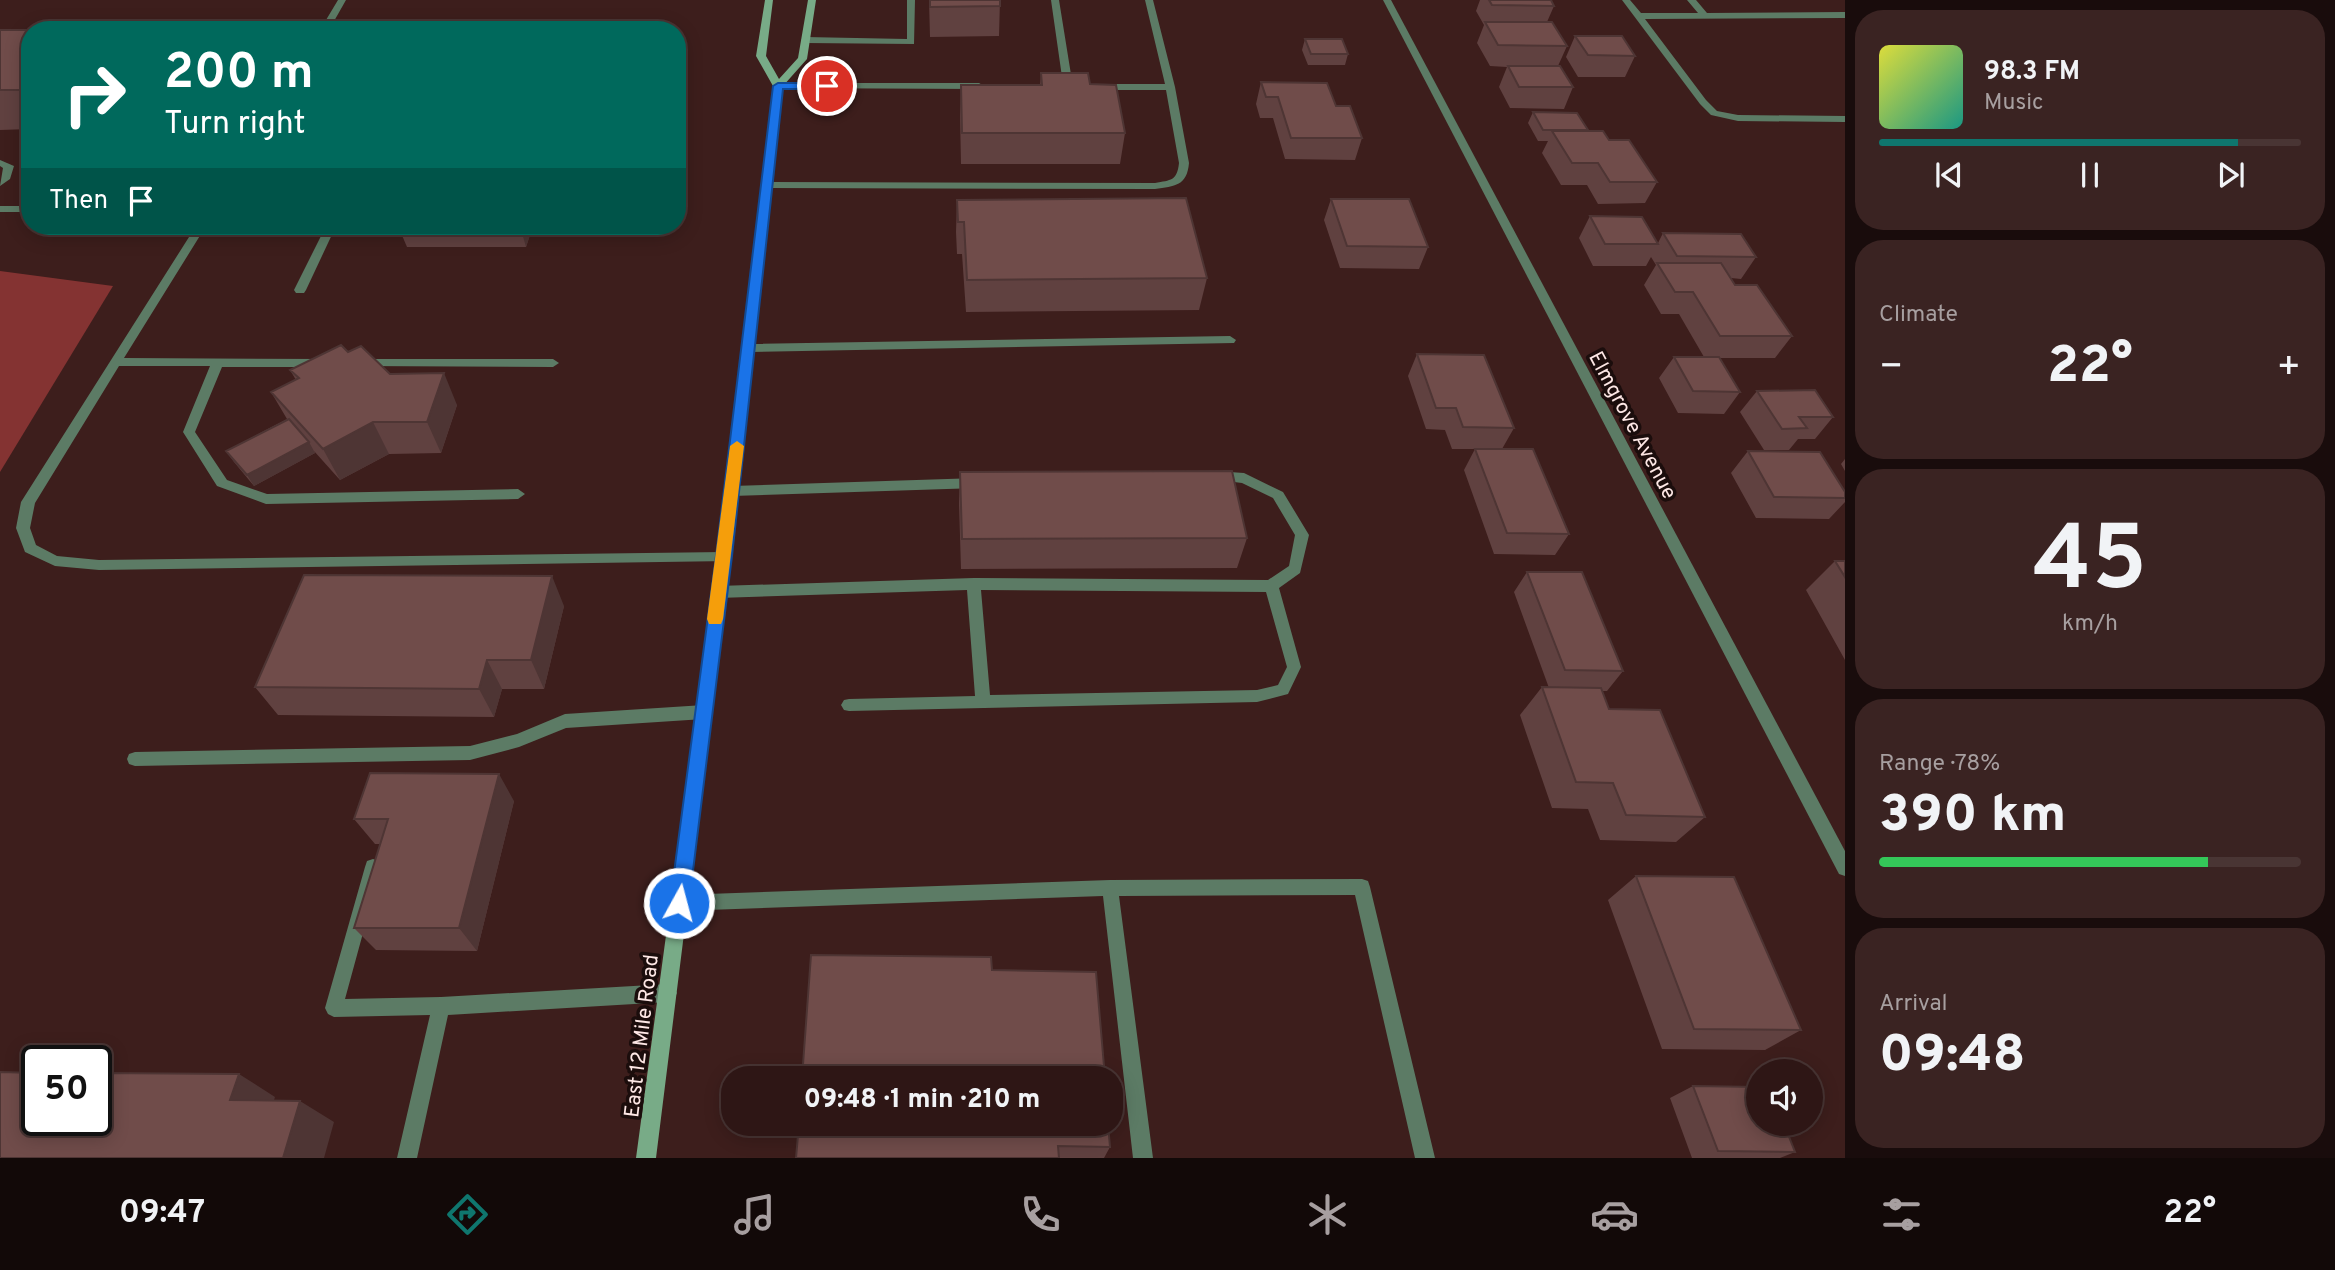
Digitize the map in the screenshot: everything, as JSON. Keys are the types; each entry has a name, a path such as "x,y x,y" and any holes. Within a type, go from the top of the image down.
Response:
{"main road":[{"path":"769,0 761,56 778,86 802,59 812,0"},
{"name":"East 12 Mile Road","path":"646,1158 724,556 778,86"}],"street":[{"path":"329,21 342,0"},
{"path":"805,40 911,42 911,0"},
{"path":"1055,0 1068,87"},
{"path":"768,185 1155,186 1174,183 1183,174 1184,163 1170,87 1149,0"},
{"name":"Elmgrove Avenue","path":"1387,0 1845,868"},
{"path":"1626,0 1714,113 1738,118 1845,119"},
{"path":"1691,0 1703,15"},
{"path":"1639,16 1845,15"},
{"path":"778,86 991,86"},
{"path":"1055,87 1170,87"},
{"path":"0,163 9,166 0,183"},
{"path":"0,209 21,209"},
{"path":"195,235 28,502 23,528 30,548 55,561 99,565 724,556"},
{"path":"300,290 327,235"},
{"path":"749,348 1230,340"},
{"path":"116,362 553,363"},
{"path":"217,363 189,432 222,483 266,499 518,494"},
{"path":"719,592 974,584 1271,586 1295,569 1302,535 1278,495 1244,478 1198,476"},
{"path":"732,491 995,483"},
{"path":"974,584 983,702"},
{"path":"849,705 1257,696 1283,690 1294,667 1271,586"},
{"path":"135,759 470,753 519,740 565,721 704,712"},
{"path":"373,867 334,1008 441,1006 668,993"},
{"path":"679,903 1110,888 1362,887 1425,1158"},
{"path":"1110,888 1143,1158"},
{"path":"407,1158 441,1006"}],"shaded area":[{"path":"0,271 113,286 0,472"}],"building":[{"path":"930,0 1000,0 1000,6 930,7"},
{"path":"1489,0 1551,0 1554,6 1492,5"},
{"path":"1485,22 1552,22 1567,46 1498,45"},
{"path":"0,30 21,30 21,90 0,90"},
{"path":"1575,36 1622,36 1635,56 1588,55"},
{"path":"1305,39 1342,39 1348,54 1311,54"},
{"path":"1508,66 1560,66 1573,87 1519,87"},
{"path":"1041,73 1088,73 1090,84 1116,85 1125,133 962,133 961,85 1042,85"},
{"path":"1261,82 1327,83 1336,106 1350,106 1362,138 1291,138 1278,97 1266,97"},
{"path":"1533,112 1577,113 1588,130 1543,130"},
{"path":"1552,131 1603,131 1609,140 1629,140 1657,182 1610,182 1598,163 1572,163"},
{"path":"1186,198 1207,278 967,280 964,222 958,222 957,200"},
{"path":"1331,199 1409,199 1428,247 1347,246"},
{"path":"1590,216 1642,217 1658,244 1605,244"},
{"path":"1663,233 1741,234 1756,257 1677,256"},
{"path":"1657,263 1721,263 1735,285 1757,285 1792,336 1720,336 1693,292 1675,292"},
{"path":"341,345 348,352 361,346 390,374 444,373 427,422 373,422 323,449 271,392 299,378 290,370"},
{"path":"1417,354 1484,355 1514,428 1463,427 1456,408 1436,408"},
{"path":"1674,357 1719,357 1740,392 1693,391"},
{"path":"1815,390 1833,417 1799,417 1807,428 1782,429 1757,391"},
{"path":"289,419 309,442 247,475 226,451"},
{"path":"1475,449 1533,449 1569,534 1507,533"},
{"path":"1748,451 1820,452 1845,492 1845,498 1774,497"},
{"path":"1232,471 1247,538 962,539 960,472"},
{"path":"1835,561 1845,561 1845,577"},
{"path":"1527,572 1582,572 1623,671 1565,670"},
{"path":"304,575 552,576 531,660 487,660 479,689 255,687"},
{"path":"1542,687 1601,688 1609,709 1660,710 1705,817 1626,815 1613,783 1576,782"},
{"path":"370,773 499,774 459,928 354,928 388,819 354,819"},
{"path":"1636,876 1734,877 1801,1030 1694,1029"},
{"path":"811,955 991,957 992,970 1096,972 1104,1066 803,1066"},
{"path":"0,1072 21,1073 21,1136 112,1136 112,1073 239,1074 230,1100 300,1101 283,1158 0,1158"},
{"path":"1693,1086 1746,1087 1746,1136 1789,1136 1795,1152 1718,1151"},
{"path":"798,1136 1109,1136 1110,1147 1058,1146 1059,1158 796,1158"}],"slow traffic":[{"path":"715,619 737,446"}],"route":[{"path":"679,903 724,556 778,86 827,86"}]}
